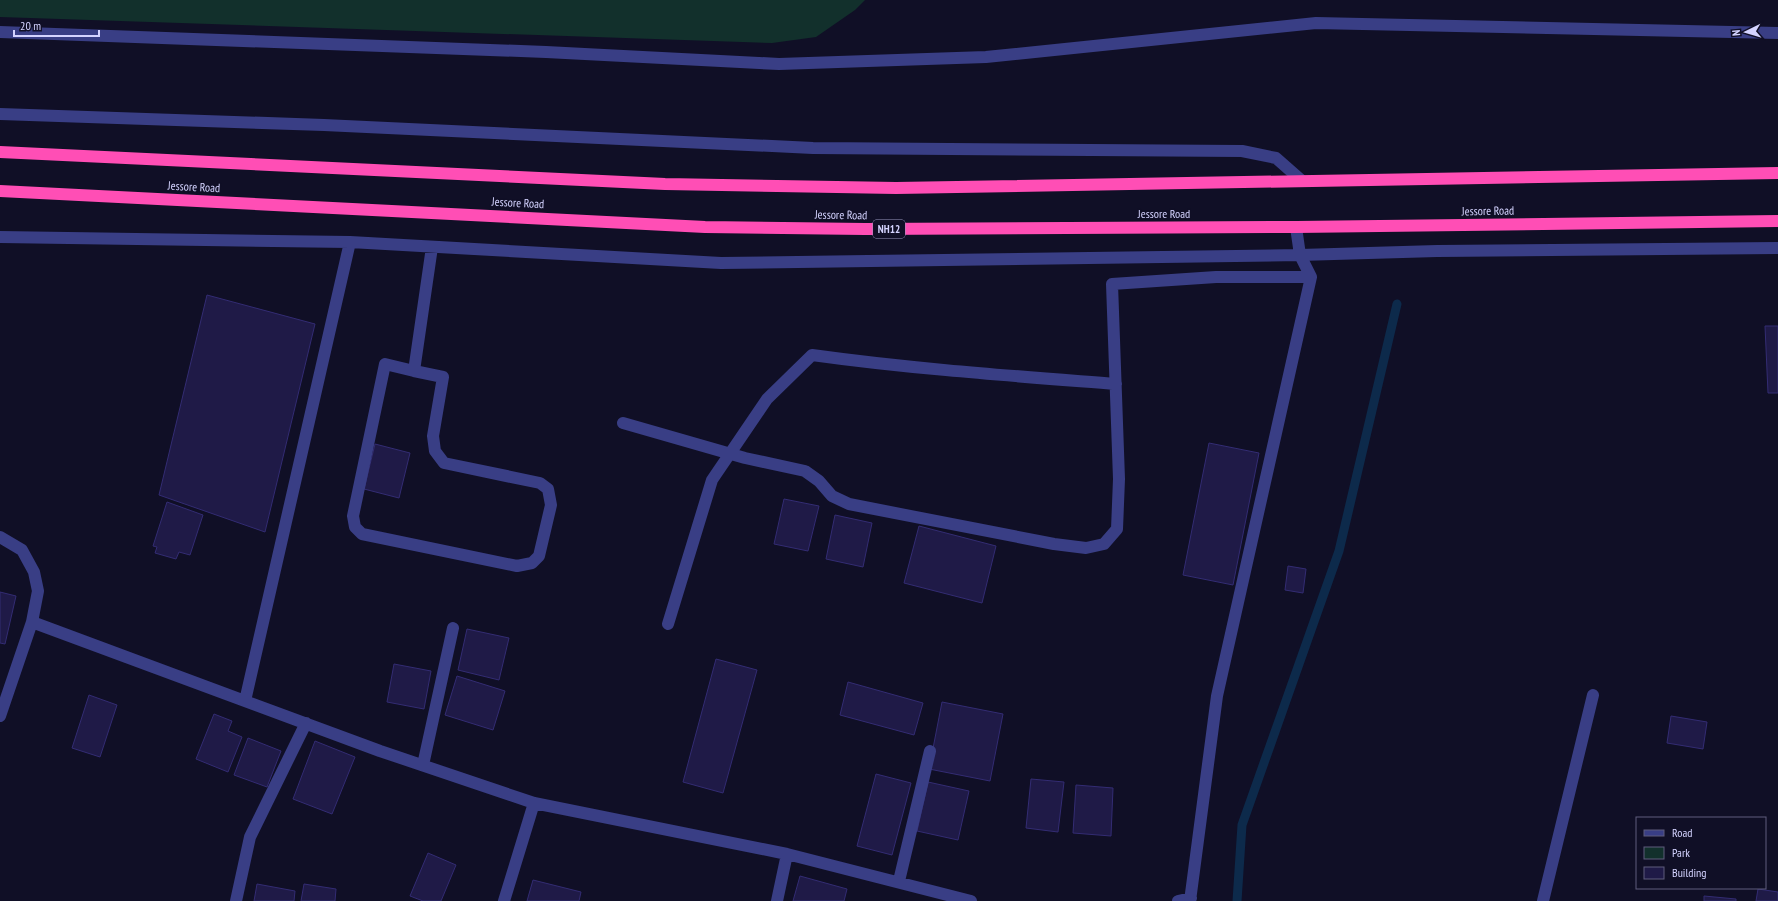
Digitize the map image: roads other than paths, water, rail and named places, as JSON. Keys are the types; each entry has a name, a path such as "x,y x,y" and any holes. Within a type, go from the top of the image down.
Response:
{"highway":[{"path":"0,152 666,184 896,188 1778,173"},
{"name":"Jessore Road","path":"0,191 705,227 865,229 1296,228 1778,221"}],"street":[{"path":"0,32 546,52 778,64 986,57 1316,23 1778,33"},
{"path":"0,114 324,125 813,148 1242,151 1276,158 1301,180"},
{"path":"1178,901 1190,900 1217,696 1310,277 1300,255 1296,228"},
{"path":"0,237 350,242 721,263 1300,255 1437,251 1778,248"},
{"path":"245,702 350,242"},
{"path":"414,371 432,247"},
{"path":"623,423 730,453 805,471 819,481 832,496 849,504 1046,542 1086,548 1104,544 1117,529 1119,479 1112,284 1216,277 1310,277"},
{"path":"668,624 712,480 767,399 812,355 881,364 973,373 1116,384"},
{"path":"385,364 414,371 443,376 433,436 435,451 444,463 540,483 548,490 551,505 539,556 532,563 517,566 362,534 354,527 353,516 385,364"},
{"path":"0,537 22,550 34,572 38,591 32,622 0,716"},
{"path":"32,622 245,702 534,803 787,854 899,881 971,901"},
{"path":"423,765 453,628"},
{"path":"1543,901 1593,695"},
{"path":"236,901 250,837 306,723"},
{"path":"899,881 930,751"},
{"path":"504,901 534,803"},
{"path":"777,901 787,854"}],"waterway":[{"path":"1237,901 1242,825 1339,551 1397,304"}]}
